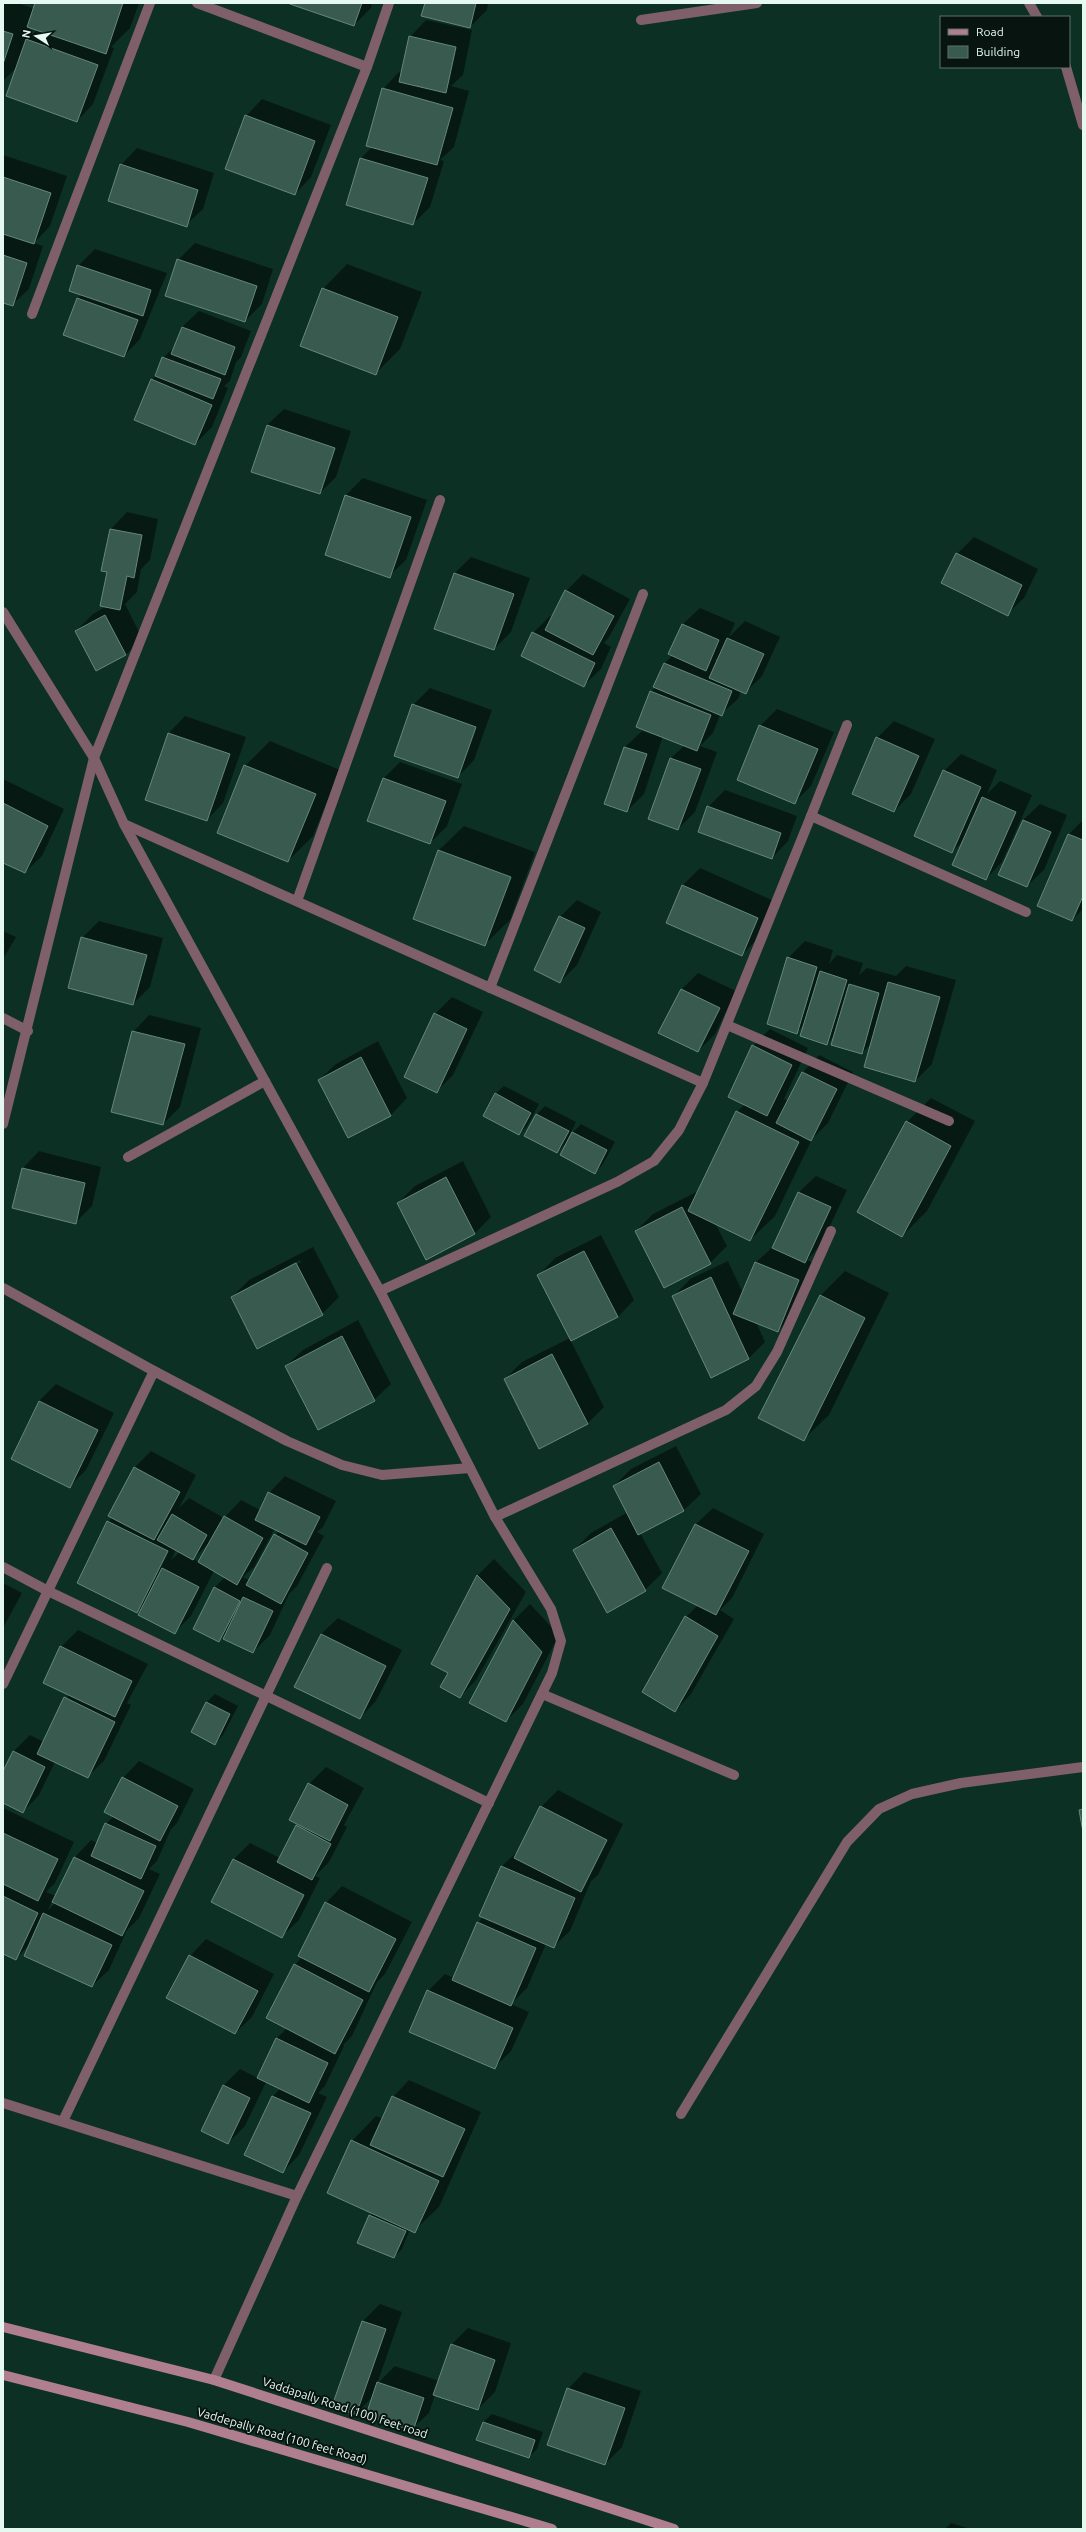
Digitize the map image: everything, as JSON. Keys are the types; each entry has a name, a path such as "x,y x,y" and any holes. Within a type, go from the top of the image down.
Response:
{"main road":[{"name":"Vaddapally Road (100) feet road","path":"3,2328 214,2380 674,2529"},
{"name":"Vaddepally Road (100 feet Road)","path":"3,2375 188,2422 552,2529"}],"street":[{"path":"32,314 150,3"},
{"path":"197,3 367,67"},
{"path":"3,1124 28,1031 94,758 367,67 389,3"},
{"path":"641,20 757,3"},
{"path":"1029,3 1036,16"},
{"path":"1066,68 1083,125"},
{"path":"297,901 440,500"},
{"path":"490,988 643,594"},
{"path":"3,612 94,758 124,824 380,1291 495,1517 551,1609 561,1641 552,1673 298,2196 214,2380"},
{"path":"380,1291 617,1182 654,1161 679,1130 703,1083 847,725"},
{"path":"811,816 1026,912"},
{"path":"124,824 703,1083"},
{"path":"3,1018 28,1031"},
{"path":"727,1025 949,1121"},
{"path":"128,1157 265,1081"},
{"path":"495,1517 726,1410 756,1386 777,1352 832,1232"},
{"path":"3,1288 154,1371 287,1441 342,1465 382,1475 470,1468"},
{"path":"3,1684 154,1371"},
{"path":"3,1567 48,1591 489,1803"},
{"path":"63,2122 327,1568"},
{"path":"542,1694 734,1775"},
{"path":"681,2114 847,1842 879,1809 912,1794 961,1783 1083,1767"},
{"path":"3,2103 298,2196"}],"building":[{"path":"35,3 123,3 106,54 27,27"},
{"path":"287,3 362,3 354,26"},
{"path":"425,3 476,3 470,28 421,16"},
{"path":"3,31 13,34 3,64"},
{"path":"409,36 456,47 446,93 399,82"},
{"path":"26,39 98,65 77,122 6,96"},
{"path":"382,88 453,108 437,165 366,146"},
{"path":"245,115 315,141 295,195 225,169"},
{"path":"360,158 428,178 413,225 346,205"},
{"path":"120,164 198,190 187,227 108,201"},
{"path":"3,177 51,193 34,244 3,234"},
{"path":"3,255 27,263 13,306 3,303"},
{"path":"177,259 257,286 245,322 165,296"},
{"path":"77,265 151,290 143,316 69,291"},
{"path":"322,288 398,317 376,375 300,346"},
{"path":"77,298 138,320 124,357 63,335"},
{"path":"182,327 235,347 225,375 171,354"},
{"path":"162,357 221,379 213,399 155,376"},
{"path":"151,379 212,405 195,445 134,420"},
{"path":"267,425 335,448 320,494 251,472"},
{"path":"345,495 411,517 390,578 325,555"},
{"path":"110,529 142,535 134,578 127,576 120,610 100,606 107,572 101,571"},
{"path":"956,553 1022,585 1008,616 941,583"},
{"path":"454,573 514,594 494,650 434,629"},
{"path":"565,590 614,616 593,655 545,630"},
{"path":"105,615 126,655 96,671 75,631"},
{"path":"682,624 719,640 706,671 668,654"},
{"path":"532,632 595,663 584,687 521,656"},
{"path":"727,638 764,654 746,694 709,678"},
{"path":"664,663 732,691 722,716 653,687"},
{"path":"650,691 711,715 697,751 636,727"},
{"path":"412,704 476,727 458,778 394,756"},
{"path":"759,725 818,749 795,804 737,780"},
{"path":"168,733 230,754 207,821 145,800"},
{"path":"876,737 919,756 894,812 852,794"},
{"path":"624,747 647,754 627,812 604,804"},
{"path":"670,758 701,769 678,830 648,819"},
{"path":"244,765 316,794 288,862 217,833"},
{"path":"943,770 981,787 952,853 914,836"},
{"path":"383,778 446,801 430,844 367,821"},
{"path":"982,797 1016,812 986,880 952,865"},
{"path":"3,803 48,826 25,873 3,863"},
{"path":"707,806 781,833 772,859 698,832"},
{"path":"1023,820 1051,832 1027,887 998,875"},
{"path":"1068,834 1083,840 1083,896 1072,921 1037,906"},
{"path":"438,850 511,877 485,946 413,919"},
{"path":"682,885 758,918 742,956 666,923"},
{"path":"559,916 585,928 560,983 534,970"},
{"path":"81,937 147,955 133,1005 68,988"},
{"path":"787,957 817,967 797,1034 767,1024"},
{"path":"820,971 847,980 827,1045 800,1036"},
{"path":"888,982 940,997 915,1082 864,1067"},
{"path":"849,984 879,993 862,1054 831,1045"},
{"path":"681,989 720,1008 698,1052 658,1033"},
{"path":"434,1013 467,1029 437,1093 404,1077"},
{"path":"132,1031 185,1044 163,1125 111,1112"},
{"path":"752,1045 792,1065 767,1116 728,1097"},
{"path":"361,1057 391,1116 348,1138 318,1080"},
{"path":"802,1072 837,1089 811,1141 776,1123"},
{"path":"495,1093 531,1113 519,1135 483,1116"},
{"path":"736,1111 799,1142 750,1241 688,1211"},
{"path":"536,1114 569,1131 557,1153 524,1136"},
{"path":"906,1121 951,1146 902,1237 857,1212"},
{"path":"572,1132 607,1150 595,1174 560,1155"},
{"path":"22,1168 85,1183 76,1224 12,1208"},
{"path":"446,1177 475,1234 426,1260 397,1203"},
{"path":"798,1192 831,1207 805,1263 772,1248"},
{"path":"682,1207 711,1264 664,1288 635,1231"},
{"path":"584,1251 618,1317 571,1341 537,1275"},
{"path":"755,1262 799,1280 778,1332 733,1314"},
{"path":"296,1263 323,1315 257,1349 231,1297"},
{"path":"711,1277 749,1359 711,1378 672,1296"},
{"path":"820,1295 865,1318 804,1441 758,1418"},
{"path":"342,1336 375,1401 318,1430 285,1366"},
{"path":"552,1354 588,1424 539,1449 504,1379"},
{"path":"39,1401 98,1430 70,1488 11,1459"},
{"path":"659,1462 684,1511 638,1535 613,1486"},
{"path":"134,1467 180,1492 154,1540 108,1516"},
{"path":"268,1492 320,1517 306,1545 255,1520"},
{"path":"172,1514 207,1535 193,1560 157,1540"},
{"path":"224,1516 263,1538 237,1585 198,1562"},
{"path":"107,1521 168,1551 137,1613 77,1583"},
{"path":"695,1524 749,1551 716,1615 662,1588"},
{"path":"611,1528 646,1591 607,1613 573,1550"},
{"path":"274,1534 308,1553 281,1604 246,1585"},
{"path":"162,1568 199,1587 175,1634 138,1615"},
{"path":"477,1575 510,1609 460,1698 440,1687 448,1673 431,1664"},
{"path":"214,1587 240,1601 219,1642 193,1629"},
{"path":"243,1597 273,1611 253,1653 223,1639"},
{"path":"685,1616 718,1636 675,1712 642,1692"},
{"path":"513,1620 542,1652 506,1722 469,1703"},
{"path":"321,1634 386,1666 360,1719 294,1687"},
{"path":"60,1646 132,1681 115,1717 43,1683"},
{"path":"64,1697 115,1722 88,1778 37,1754"},
{"path":"206,1702 230,1714 215,1745 191,1732"},
{"path":"13,1751 45,1767 23,1813 3,1803 3,1771"},
{"path":"122,1777 178,1806 160,1841 104,1812"},
{"path":"308,1783 348,1805 330,1841 289,1820"},
{"path":"540,1806 607,1840 581,1892 514,1858"},
{"path":"1083,1809 1083,1832 1079,1810"},
{"path":"105,1823 156,1846 141,1879 91,1856"},
{"path":"296,1825 331,1844 312,1880 277,1862"},
{"path":"3,1833 58,1859 38,1901 3,1884"},
{"path":"74,1857 144,1891 122,1936 52,1902"},
{"path":"233,1859 304,1895 282,1938 211,1902"},
{"path":"501,1866 575,1898 554,1948 479,1916"},
{"path":"3,1896 38,1913 16,1960 3,1954"},
{"path":"325,1902 396,1939 369,1992 298,1956"},
{"path":"43,1913 112,1945 92,1987 24,1956"},
{"path":"477,1922 536,1948 511,2006 452,1980"},
{"path":"189,1955 258,1991 235,2034 166,1998"},
{"path":"294,1964 363,2000 335,2054 266,2018"},
{"path":"427,1990 513,2028 495,2069 409,2032"},
{"path":"276,2038 328,2063 309,2103 257,2078"},
{"path":"223,2085 250,2098 228,2144 201,2131"},
{"path":"272,2096 311,2113 283,2173 244,2155"},
{"path":"392,2096 465,2129 443,2177 370,2145"},
{"path":"351,2140 439,2181 415,2233 327,2193"},
{"path":"369,2215 406,2231 394,2258 357,2243"},
{"path":"362,2321 386,2329 356,2415 332,2406"},
{"path":"451,2344 495,2360 478,2410 433,2395"},
{"path":"377,2382 424,2398 413,2431 366,2415"},
{"path":"567,2388 625,2408 605,2465 547,2445"},
{"path":"483,2422 535,2440 529,2458 476,2440"}]}
